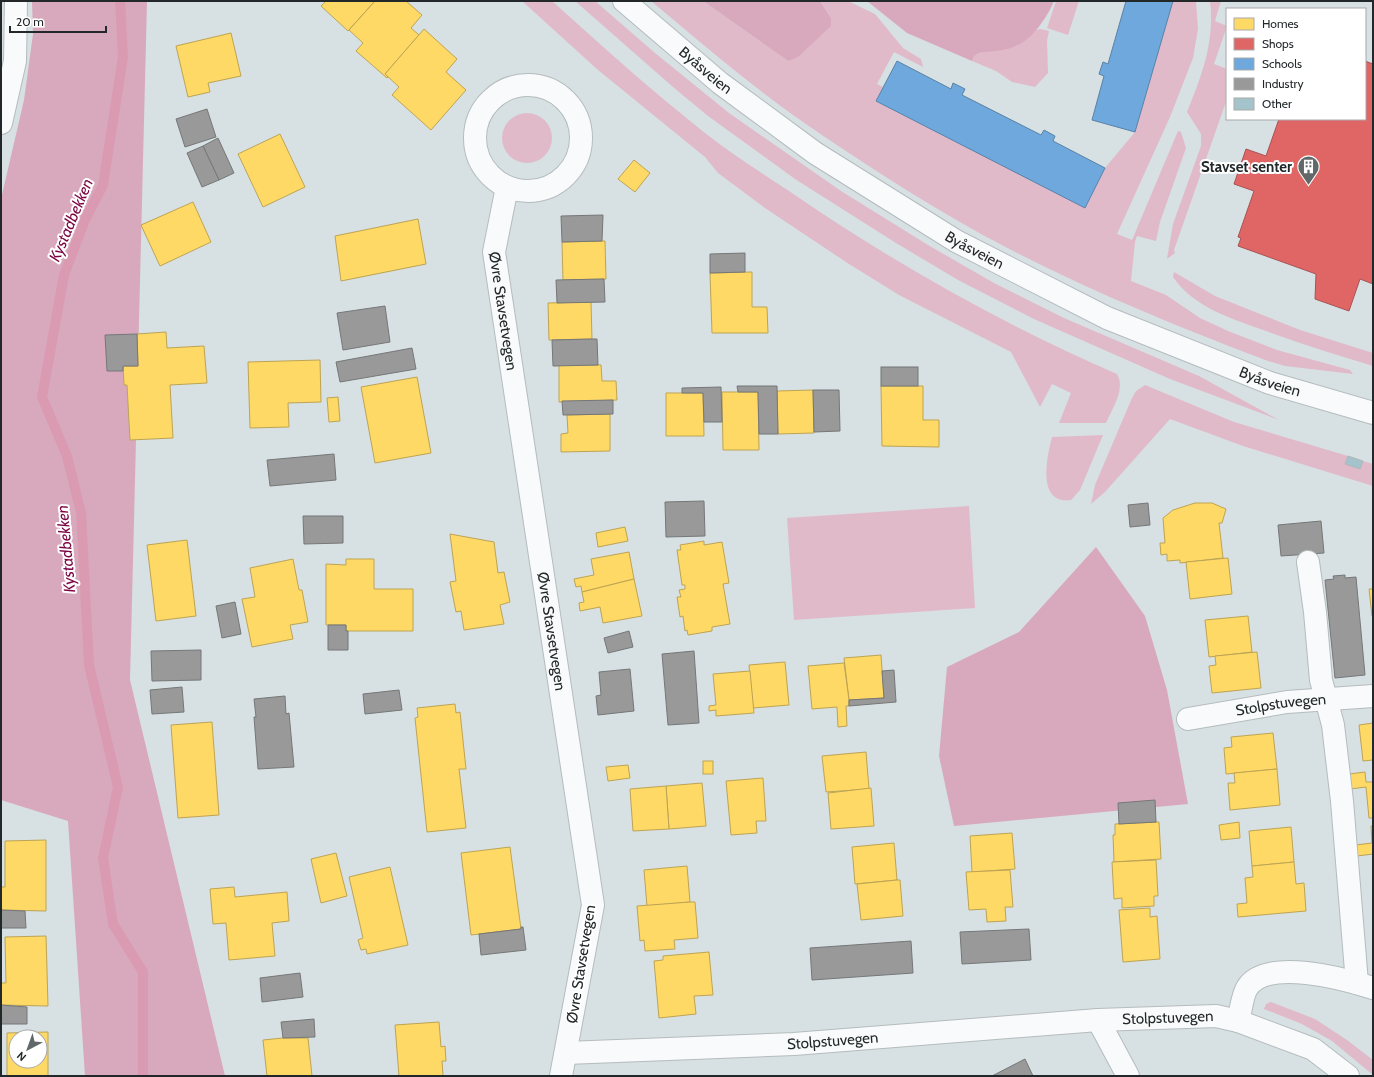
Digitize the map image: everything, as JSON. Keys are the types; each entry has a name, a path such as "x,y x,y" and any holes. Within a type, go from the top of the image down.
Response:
{"street":[{"path":"1,123 15,61 16,1"},
{"name":"Byåsveien","path":"624,1 720,83 809,148 956,241 1107,318 1270,383 1373,413"},
{"path":"532,85 548,89 563,98 574,111 578,122 581,144 576,161 567,174 555,184 540,190 523,191 507,187 494,179 484,168 477,153 474,136 478,120 486,104 499,93 515,86 532,85"},
{"name":"Øvre Stavsetvegen","path":"507,187 494,252 593,905 561,1076"},
{"path":"1238,1021 1247,988 1260,976 1280,972 1326,974 1365,986 1333,725 1321,680 1315,612 1308,562"},
{"name":"Stolpstuvegen","path":"1188,719 1287,702 1373,696"},
{"name":"Stolpstuvegen","path":"566,1053 794,1044 1098,1020 1216,1016 1238,1021 1312,1049 1348,1076"},
{"name":"Stolpstuvegen","path":"1098,1020 1128,1076"}],"shaded area":[{"path":"32,1 147,1 130,680 225,1076 85,1076 68,821 1,800 1,199 24,100 33,34"},
{"path":"522,1 552,1 646,85 715,141 868,243 990,313 1074,355 1117,374 1120,386 1119,393 1106,423 1059,423 1071,393 1052,384 1040,407 1011,352 899,295 849,264 765,208 718,173 705,157 598,70"},
{"path":"575,1 595,1 655,53 729,113 841,191 928,245 994,283 1064,318 1199,376 1279,420 1170,379 1034,319 958,280 896,243 795,179 708,116"},
{"path":"651,1 703,1 788,61 831,18 820,1 848,1 875,14 903,48 921,59 923,67 894,52 877,84 883,87 876,101 1085,207 1105,168 1135,132 1173,1 1196,1 1198,29 1193,58 1170,117 1117,234 1132,240 1178,131 1181,132 1186,148 1160,222 1156,241 1137,236 1131,281 1166,295 1200,318 1228,331 1277,350 1350,370 1353,374 1285,366 1268,361 1195,333 1122,302 1051,270 981,234 936,208 847,152 783,108 745,79"},
{"path":"703,1 820,1 831,18 831,26 798,57 788,61"},
{"path":"867,1 1054,1 1048,14 1028,39 1007,49 979,53 974,56 972,61 907,33"},
{"path":"1056,1 1079,1 1068,35 1047,28"},
{"path":"1210,1 1221,1 1215,21 1226,26 1226,29 1214,64 1226,69 1226,102 1174,250 1175,253 1167,259 1173,224 1201,146 1201,134 1187,112 1198,85 1206,58 1211,30"},
{"path":"1041,29 1049,31 1047,41 1048,73 1035,87 1012,82 996,71 972,61 974,56 979,53 1017,46 1035,30"},
{"path":"522,113 532,113 545,120 552,133 552,143 545,156 532,163 522,163 513,159 506,152 502,143 502,133 506,124 513,117"},
{"path":"1174,272 1215,296 1300,330 1373,353 1373,366 1240,322 1215,311 1203,305 1182,288 1173,277"},
{"path":"1145,385 1234,422 1348,456 1345,464 1360,469 1363,461 1373,464 1373,486 1243,446 1170,419 1105,492 1091,504 1095,485 1132,398 1136,391"},
{"path":"1103,435 1080,490 1071,500 1060,500 1053,495 1048,487 1046,478 1048,456 1052,437"},
{"path":"969,506 975,608 794,620 787,518"},
{"path":"1096,547 1145,616 1167,690 1188,804 954,826 939,756 947,667 1019,632"},
{"path":"1271,1002 1315,1019 1347,1040 1373,1060 1373,1075 1332,1041 1302,1024 1264,1009 1266,1004"}],"building: Homes":[{"path":"326,1 375,1 348,31 321,6"},
{"path":"375,1 406,1 422,15 411,28 419,35 385,74 388,77 387,78 356,51 363,43 349,30"},
{"path":"424,29 457,59 446,72 466,90 431,130 392,95 399,87 385,74"},
{"path":"231,33 241,76 208,83 210,92 188,97 176,46"},
{"path":"280,134 305,187 263,207 238,154"},
{"path":"634,160 650,173 635,192 618,179"},
{"path":"193,202 211,242 160,266 141,225"},
{"path":"418,219 426,264 341,281 335,236"},
{"path":"605,241 606,279 563,280 562,242"},
{"path":"752,272 752,307 767,307 768,333 712,333 710,273"},
{"path":"591,302 592,339 549,340 548,303"},
{"path":"166,332 167,348 204,346 207,383 170,385 173,438 130,440 127,385 124,385 123,366 138,366 137,334"},
{"path":"320,360 321,402 288,403 289,427 250,428 248,362"},
{"path":"559,365 601,365 602,381 616,381 617,400 559,402"},
{"path":"417,377 431,453 375,463 361,387"},
{"path":"881,386 923,386 923,420 939,420 939,447 882,446"},
{"path":"813,390 814,433 778,434 777,391"},
{"path":"722,392 758,392 759,450 723,450"},
{"path":"666,393 703,393 704,436 666,436"},
{"path":"338,397 340,421 329,422 327,398"},
{"path":"610,414 610,451 561,452 561,434 568,433 567,415"},
{"path":"1195,503 1212,503 1226,509 1222,523 1219,523 1223,558 1180,563 1180,560 1167,561 1167,554 1161,555 1160,543 1165,543 1163,518 1173,510"},
{"path":"625,527 628,541 598,547 596,533"},
{"path":"450,534 494,542 498,573 504,572 510,602 500,605 504,624 464,630 461,611 456,612 450,582 456,581"},
{"path":"187,540 196,616 156,621 147,545"},
{"path":"704,541 704,545 722,542 729,583 723,584 730,624 712,627 712,631 688,635 687,630 685,631 683,616 680,617 677,597 681,597 679,590 685,589 685,585 682,585 677,550 681,550 680,545"},
{"path":"629,552 634,579 582,592 581,586 576,587 574,579 594,575 591,559"},
{"path":"1228,558 1232,594 1190,599 1186,562"},
{"path":"293,559 299,590 302,590 308,622 290,625 293,639 252,647 242,599 255,597 250,568"},
{"path":"346,559 374,559 374,589 413,589 413,631 346,631 346,625 326,625 326,564 346,565"},
{"path":"634,579 642,616 603,623 600,607 580,611 579,603 584,602 582,592"},
{"path":"1369,589 1373,589 1372,616"},
{"path":"1248,616 1252,652 1209,657 1205,620"},
{"path":"1257,652 1261,688 1212,693 1209,666 1216,665 1215,656"},
{"path":"881,655 884,698 849,700 844,658"},
{"path":"785,662 789,705 753,708 749,665"},
{"path":"844,663 849,706 846,706 847,726 838,727 837,707 812,709 808,666"},
{"path":"750,671 754,713 716,716 716,710 709,711 709,706 716,705 713,674"},
{"path":"455,704 456,713 460,712 466,769 459,769 466,828 427,832 415,718 418,717 417,708"},
{"path":"212,722 219,815 178,818 171,725"},
{"path":"1373,723 1373,760 1363,761 1359,725"},
{"path":"1273,733 1277,769 1226,774 1224,748 1232,747 1231,737"},
{"path":"866,752 869,789 826,792 822,756"},
{"path":"703,761 713,761 713,774 703,774"},
{"path":"628,765 630,778 608,781 606,767"},
{"path":"1277,769 1280,805 1230,810 1228,783 1235,783 1234,773"},
{"path":"1365,772 1366,782 1373,782 1373,818 1369,818 1366,787 1350,789 1349,774"},
{"path":"763,778 766,821 756,821 757,833 731,835 726,781"},
{"path":"702,783 706,826 669,829 666,786"},
{"path":"666,786 669,829 633,831 630,789"},
{"path":"871,788 874,826 831,829 828,793"},
{"path":"1159,822 1161,859 1114,862 1113,835 1115,835 1115,824"},
{"path":"1239,822 1240,838 1221,840 1219,825"},
{"path":"1371,826 1373,826 1373,854 1357,856 1356,845 1372,843"},
{"path":"1291,827 1294,862 1252,866 1249,831"},
{"path":"1012,833 1015,869 972,872 970,836"},
{"path":"46,840 46,911 1,910 1,887 5,887 5,841"},
{"path":"894,843 897,880 855,884 852,847"},
{"path":"510,847 521,929 471,935 461,853"},
{"path":"336,853 347,896 321,903 311,859"},
{"path":"1156,860 1158,896 1154,896 1154,906 1122,908 1122,898 1114,899 1112,862"},
{"path":"1294,862 1296,884 1304,883 1306,911 1238,917 1237,904 1247,903 1245,878 1253,877 1252,866"},
{"path":"687,866 690,902 647,906 644,870"},
{"path":"390,867 408,945 367,954 366,949 361,950 358,940 363,938 349,877"},
{"path":"1010,870 1013,907 1005,907 1006,921 987,922 986,909 969,910 966,872"},
{"path":"900,880 903,916 861,920 857,884"},
{"path":"234,887 235,897 287,892 289,921 272,923 275,956 229,960 226,923 213,924 210,889"},
{"path":"695,902 698,938 674,940 675,949 645,951 644,940 640,941 637,906"},
{"path":"1150,908 1150,917 1157,916 1160,959 1123,962 1119,910"},
{"path":"46,936 48,1006 1,1005 1,983 6,983 5,937"},
{"path":"709,952 713,995 694,996 696,1014 659,1018 654,961 663,960 663,956"},
{"path":"439,1022 441,1047 445,1046 446,1061 442,1061 443,1076 399,1076 395,1025"},
{"path":"8,1033 8,1069 48,1069 48,1076 7,1076"},
{"path":"308,1038 312,1076 267,1076 263,1040"}],"building: Shops":[{"name":"Stavset senter","path":"1366,61 1373,64 1373,284 1360,279 1349,311 1315,299 1316,274 1238,246 1241,238 1238,237 1254,191 1234,184 1246,149 1266,156 1279,120 1366,120"}],"building: Schools":[{"path":"1126,1 1173,1 1135,132 1092,120 1104,76 1099,74 1103,62 1108,64"},
{"path":"897,61 951,89 953,83 965,89 962,95 1041,135 1044,130 1055,136 1053,141 1105,168 1085,208 876,101"}],"building: Industry":[{"path":"207,109 216,137 185,147 176,119"},
{"path":"218,138 234,173 219,180 203,146"},
{"path":"203,146 219,180 202,187 187,153"},
{"path":"603,215 602,241 562,242 561,216"},
{"path":"745,253 745,272 710,273 710,254"},
{"path":"604,279 605,302 557,303 556,280"},
{"path":"385,306 390,342 343,350 337,313"},
{"path":"137,334 138,366 123,366 123,371 107,371 105,335"},
{"path":"597,339 598,365 553,366 552,340"},
{"path":"412,348 416,369 340,382 336,362"},
{"path":"881,367 918,367 918,386 881,386"},
{"path":"737,386 777,386 778,434 759,434 758,392 738,392"},
{"path":"721,387 722,422 704,422 703,393 682,393 682,388"},
{"path":"813,390 839,390 840,431 814,432"},
{"path":"613,400 613,414 563,415 562,401"},
{"path":"334,454 336,480 270,486 267,460"},
{"path":"704,501 705,536 666,537 665,502"},
{"path":"1148,503 1150,525 1130,527 1128,505"},
{"path":"303,516 343,516 343,543 304,544"},
{"path":"1321,521 1324,553 1281,556 1278,525"},
{"path":"1345,575 1345,578 1356,577 1365,675 1335,678 1325,580 1334,579 1333,576"},
{"path":"235,602 241,634 222,638 216,606"},
{"path":"328,625 346,625 346,631 348,631 348,650 328,650"},
{"path":"629,631 633,647 608,653 604,638"},
{"path":"201,650 201,680 152,681 151,651"},
{"path":"694,651 699,723 668,725 662,654"},
{"path":"630,669 634,711 598,715 596,696 601,695 599,672"},
{"path":"894,670 896,702 849,706 849,700 884,698 882,671"},
{"path":"182,687 184,712 152,714 150,690"},
{"path":"399,690 402,710 365,714 363,694"},
{"path":"285,696 286,714 289,713 294,767 258,769 254,699"},
{"path":"1155,800 1156,822 1119,824 1118,803"},
{"path":"1,910 25,911 26,928 1,928"},
{"path":"521,927 523,927 526,950 481,955 479,934 521,929"},
{"path":"1029,929 1031,960 962,964 960,932"},
{"path":"911,941 913,973 812,980 810,948"},
{"path":"300,973 303,997 262,1002 260,978"},
{"path":"1,1005 27,1007 27,1024 1,1024"},
{"path":"314,1019 315,1037 283,1038 281,1022"},
{"path":"1025,1059 1033,1076 992,1076"}],"building: Other":[{"path":"1348,456 1363,461 1360,469 1345,464"}],"waterway":[{"name":"Kystadbekken","path":"120,1 123,57 103,185 85,220 64,275 42,397 67,456 81,513 89,665 118,787 103,858 113,924 143,972 143,1076"}],"place":[{"name":"Stavset senter","path":"1308,186"}]}
